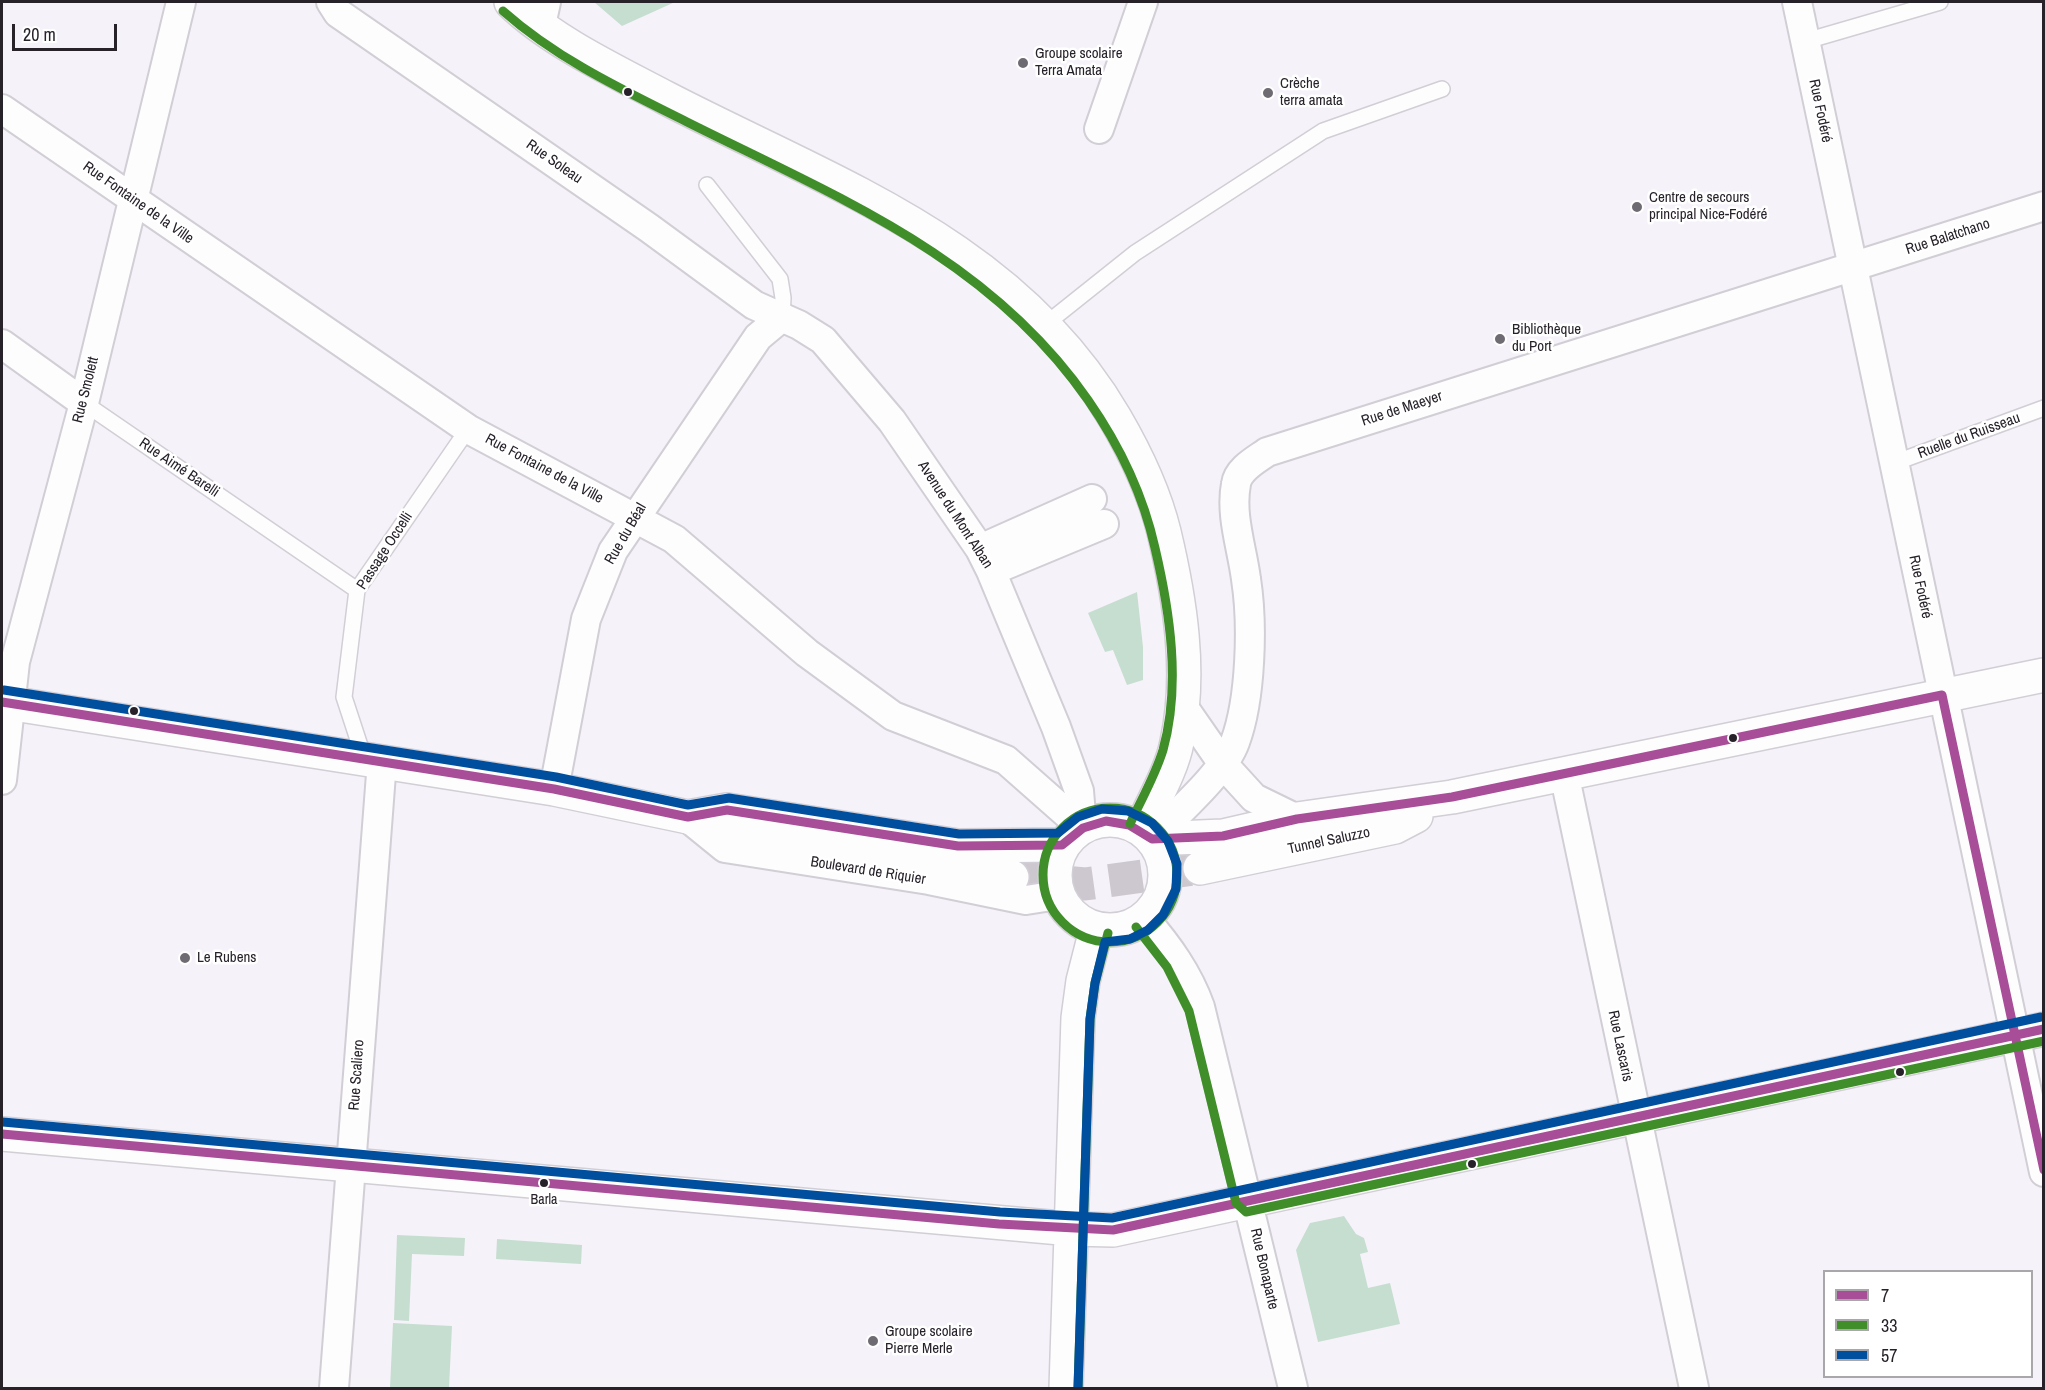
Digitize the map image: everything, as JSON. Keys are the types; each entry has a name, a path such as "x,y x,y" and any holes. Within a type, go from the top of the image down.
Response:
{"main road":[{"path":"511,2 543,13 596,61 854,190 952,246 997,280 1046,324 1096,385 1135,451 1159,513 1174,576 1181,619 1182,705 1177,744 1147,834"},
{"path":"1984,686 2001,667 2043,658"},
{"path":"1147,834 1162,856 1166,876 1160,900 1145,919 1130,927 1113,931 1096,930 1073,917 1058,895 1054,878 1056,860 1072,836 1104,819 1122,821 1147,834 1223,836 1297,819 1452,797 2043,675"},
{"path":"1984,686 2008,699 2043,691"},
{"name":"Boulevard de Riquier","path":"5,703 554,789 688,817 727,830 1012,877"},
{"name":"Tunnel Saluzzo","path":"1200,868 1395,827 1452,797"},
{"name":"Boulevard de Riquier","path":"688,817 727,810 958,846 1072,836"},
{"path":"1066,1389 1078,1018 1083,981 1096,930"},
{"path":"2,1134 1072,1229 1113,1230 2029,1032"}],"street":[{"name":"Rue Smolett","path":"2,780 5,703 84,403 181,2"},
{"name":"Rue Soleau","path":"331,2 338,13 639,221 754,305 782,317"},
{"path":"1099,129 1143,2"},
{"name":"Rue Fodéré","path":"1797,2 1942,695 2029,1032 2043,1172"},
{"name":"Rue Fontaine de la Ville","path":"2,109 468,429 674,539 807,653 893,716 1006,760 1072,836"},
{"name":"Rue Balatchano","path":"1853,267 2043,206"},
{"name":"Rue de Maeyer","path":"1147,834 1223,764 1234,745 1241,722 1250,638 1247,581 1234,506 1236,481 1248,464 1267,452 1853,267"},
{"name":"Rue du Béal","path":"554,789 586,619 613,550 758,338 782,317"},
{"name":"Avenue du Mont Alban","path":"782,317 823,340 851,370 892,421 986,560 1079,791 1072,836"},
{"name":"Rue Aimé Barelli","path":"2,344 84,403"},
{"path":"986,560 1092,499"},
{"path":"986,560 1104,524"},
{"path":"1182,705 1223,764 1254,798 1297,819"},
{"name":"Rue Scaliero","path":"334,1389 351,1165 373,760"},
{"name":"Rue Lascaris","path":"1564,773 1694,1389"},
{"name":"Boulevard de Riquier","path":"688,817 725,848 929,880 1026,900 1058,895"},
{"name":"Rue Bonaparte","path":"1145,919 1172,952 1193,987 1200,1007 1293,1389"}],"lane":[{"path":"1806,41 1940,2"},
{"path":"1046,324 1135,253 1323,131 1442,89"},
{"path":"707,184 780,279 783,298 782,317"},
{"name":"Rue Aimé Barelli","path":"84,403 357,590"},
{"name":"Ruelle du Ruisseau","path":"1894,463 2043,408"},
{"name":"Passage Occelli","path":"373,760 344,697 357,590 468,429"}],"green space":[{"path":"594,2 675,2 622,26"},
{"path":"1137,592 1143,647 1143,680 1127,685 1113,650 1105,652 1088,613"},
{"path":"1344,1216 1356,1234 1364,1238 1368,1252 1360,1254 1368,1288 1390,1283 1400,1324 1318,1342 1296,1250 1310,1223"},
{"path":"397,1235 465,1238 464,1256 412,1254 409,1321 394,1320"},
{"path":"497,1239 582,1245 581,1264 496,1259"},
{"path":"393,1323 452,1326 449,1388 390,1388"}],"tunnel":[{"path":"1012,877 1085,884 1200,868"}],"transit line":[{"name":"33","path":"503,11 568,59 639,98 854,205 957,269 1005,307 1048,350 1088,400 1120,453 1144,509 1160,572 1169,623 1172,674 1168,725 1160,760 1130,824"},
{"name":"57","path":"4,690 556,777 688,805 729,798 959,834 1058,833 1078,817 1102,809 1128,811 1152,823 1168,841 1177,864 1176,889 1163,915 1148,930 1130,939 1105,942 1095,983 1090,1019 1078,1388"},
{"name":"7","path":"2,702 554,789 688,817 727,810 958,846 1062,845 1083,828 1106,821 1129,825 1152,839 1223,836 1297,819 1452,797 1942,695 2044,1170"},
{"name":"33","path":"1110,808 1136,813 1158,827 1172,849 1177,875 1172,901 1158,923 1136,937 1110,942 1084,937 1062,923 1048,901 1043,875 1048,849 1062,827 1084,813 1110,808"},
{"name":"33","path":"1136,927 1167,967 1189,1011 1236,1203 1246,1212 2044,1041"},
{"name":"33","path":"1078,1388 1090,1019 1095,983 1108,933"},
{"name":"57","path":"3,1122 1000,1212 1112,1218 2041,1017"},
{"name":"7","path":"2,1134 999,1224 1113,1230 2044,1029"}],"place":[{"name":"Groupe scolaire Terra Amata","path":"1023,63"},
{"name":"Crèche terra amata","path":"1268,93"},
{"name":"Centre de secours principal Nice-Fodéré","path":"1637,207"},
{"name":"Bibliothèque du Port","path":"1500,339"},
{"name":"Le Rubens","path":"185,958"},
{"name":"Barla","path":"544,1183"},
{"name":"Groupe scolaire Pierre Merle","path":"873,1341"}]}
